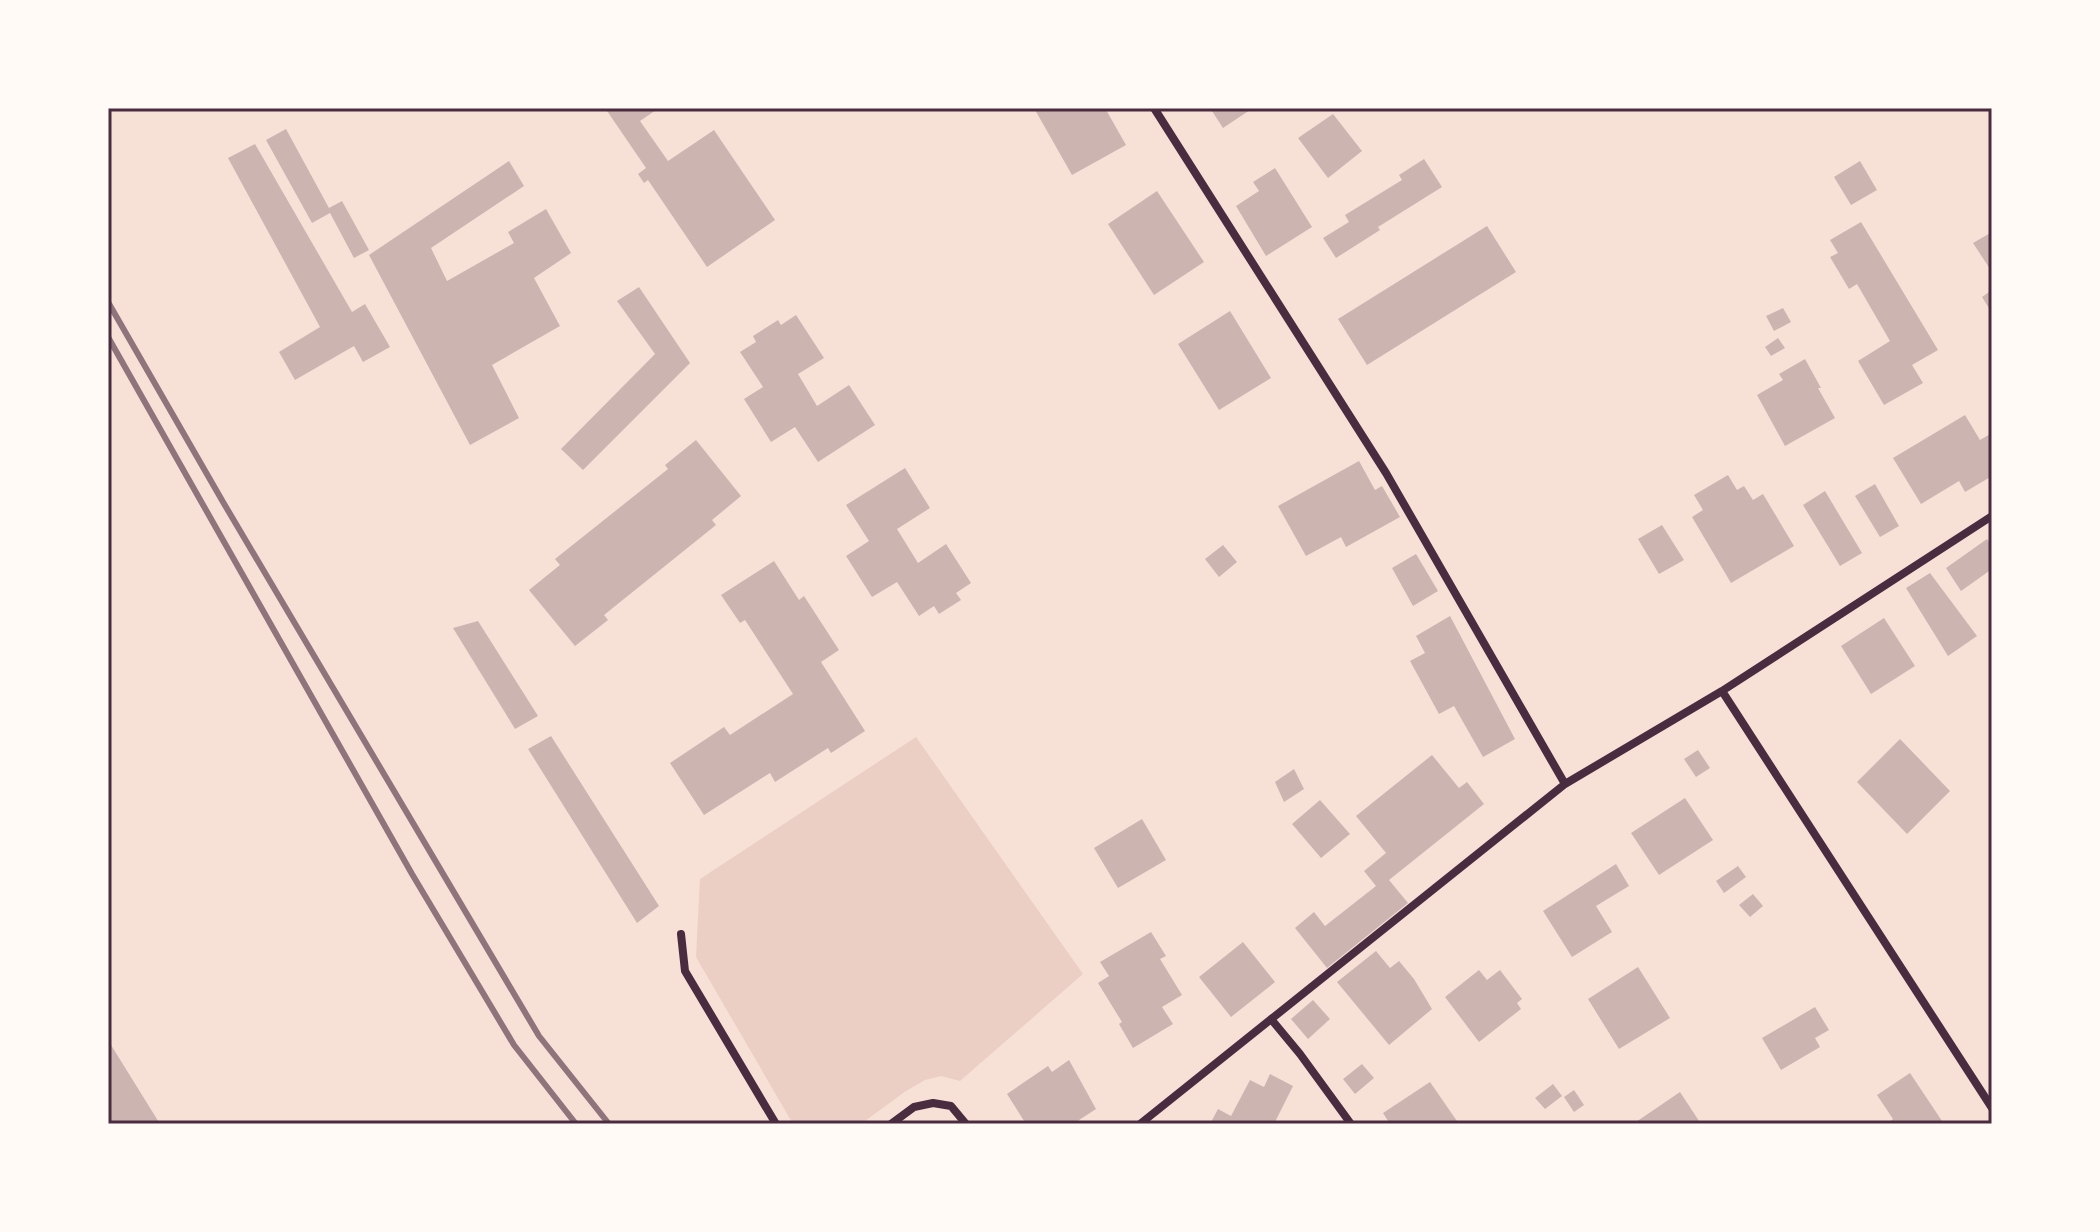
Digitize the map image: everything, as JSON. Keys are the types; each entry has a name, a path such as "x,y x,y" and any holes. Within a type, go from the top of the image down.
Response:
{"street":[{"path":"1154,108 1386,473 1565,784"},
{"path":"1140,1124 1565,784 1722,691 1992,516"},
{"path":"1722,691 1992,1108"},
{"path":"681,934 685,971 776,1124"},
{"path":"1271,1019 1351,1124"},
{"path":"891,1124 914,1107 933,1103 951,1106 966,1124"}],"shaded area":[{"path":"916,737 1083,974 960,1081 941,1076 925,1080 861,1124 793,1124 696,957 700,879"}],"building":[{"path":"605,108 659,108 640,121 668,161 714,130 775,220 707,267 648,180 644,183 638,174 646,168"},
{"path":"1034,108 1105,108 1126,145 1072,175"},
{"path":"1210,108 1253,108 1223,128"},
{"path":"1333,114 1362,151 1328,178 1298,138"},
{"path":"286,129 329,208 342,201 369,250 354,258 330,213 312,223 266,140"},
{"path":"255,144 352,312 365,304 390,347 363,362 354,346 295,380 279,352 320,327 228,158"},
{"path":"1424,159 1442,187 1336,258 1323,238 1349,222 1345,215 1402,180 1399,175"},
{"path":"509,161 524,186 431,248 447,281 514,243 508,232 546,209 571,253 534,278 560,326 492,365 519,418 470,445 369,255"},
{"path":"1860,161 1877,190 1851,205 1834,177"},
{"path":"1275,168 1312,227 1266,256 1236,206 1259,191 1253,182"},
{"path":"1157,191 1204,262 1154,295 1108,224"},
{"path":"1861,222 1938,350 1912,365 1923,383 1884,405 1858,361 1890,341 1857,284 1849,289 1830,257 1838,253 1830,240"},
{"path":"1487,226 1516,272 1367,365 1338,319"},
{"path":"1992,232 1992,272 1973,243"},
{"path":"639,287 690,363 583,470 561,449 655,354 617,301"},
{"path":"1992,290 1992,313 1982,297"},
{"path":"1783,308 1791,322 1774,331 1766,316"},
{"path":"1230,311 1271,378 1219,410 1178,344"},
{"path":"796,315 824,358 798,374 817,406 849,385 875,425 818,462 795,427 771,442 744,399 763,387 740,352 756,342 753,336 778,320 781,325"},
{"path":"1778,338 1785,348 1771,356 1765,347"},
{"path":"1805,359 1835,418 1785,446 1757,395 1783,380 1779,374"},
{"path":"1965,415 1980,440 1992,433 1992,476 1965,492 1959,481 1921,504 1893,458"},
{"path":"696,440 741,496 712,520 716,525 604,615 608,620 575,646 529,590 560,565 555,559 668,469 665,465"},
{"path":"1359,461 1375,490 1382,486 1400,517 1346,547 1341,537 1306,556 1278,506"},
{"path":"905,468 930,508 897,529 918,563 946,544 971,583 956,593 961,600 939,614 934,606 919,616 897,582 872,597 846,556 869,541 846,505"},
{"path":"1728,475 1737,490 1744,486 1753,500 1763,494 1794,546 1731,583 1692,517 1703,510 1694,495"},
{"path":"1875,484 1899,526 1880,537 1855,496"},
{"path":"1825,491 1862,553 1840,566 1803,505"},
{"path":"1662,525 1684,560 1659,574 1638,539"},
{"path":"1987,539 1992,546 1992,569 1961,591 1946,568"},
{"path":"1223,545 1237,562 1219,577 1205,559"},
{"path":"1416,554 1438,591 1413,606 1392,568"},
{"path":"774,561 799,600 804,596 839,650 821,662 865,731 831,753 828,748 775,782 770,773 704,815 670,763 724,727 730,735 793,694 745,620 740,623 721,595"},
{"path":"1930,573 1977,636 1948,656 1906,588"},
{"path":"1450,616 1515,739 1483,757 1454,706 1439,714 1410,661 1425,653 1416,636"},
{"path":"1884,618 1915,666 1871,694 1841,646"},
{"path":"478,621 538,716 515,729 453,628"},
{"path":"551,736 659,906 637,923 528,749"},
{"path":"1900,739 1950,791 1907,834 1857,782"},
{"path":"1698,750 1710,768 1696,777 1684,759"},
{"path":"1432,755 1459,788 1467,782 1484,804 1389,880 1408,903 1327,968 1295,928 1314,912 1325,926 1376,886 1364,871 1386,853 1356,816"},
{"path":"1294,769 1304,789 1284,802 1275,782"},
{"path":"1685,798 1713,840 1659,875 1631,833"},
{"path":"1320,800 1350,834 1321,858 1292,824"},
{"path":"1142,819 1166,860 1118,888 1094,848"},
{"path":"1616,864 1629,886 1596,906 1612,932 1572,957 1543,911"},
{"path":"1738,866 1746,877 1724,893 1716,881"},
{"path":"1753,894 1763,906 1750,917 1739,905"},
{"path":"1151,932 1166,956 1160,959 1182,995 1162,1007 1173,1024 1133,1048 1119,1024 1122,1022 1098,983 1109,976 1100,962"},
{"path":"1243,942 1275,982 1231,1017 1199,977"},
{"path":"1376,951 1390,968 1399,961 1432,1009 1389,1045 1337,982"},
{"path":"1638,967 1670,1018 1619,1049 1588,999"},
{"path":"1479,970 1487,980 1500,970 1522,999 1517,1003 1521,1009 1479,1042 1445,997"},
{"path":"1313,1000 1330,1019 1308,1039 1291,1019"},
{"path":"1815,1007 1829,1030 1815,1038 1820,1047 1781,1070 1762,1038"},
{"path":"111,1045 160,1124 108,1124 108,1047"},
{"path":"1069,1060 1096,1109 1073,1124 1026,1124 1007,1094 1048,1066 1052,1072"},
{"path":"1362,1064 1374,1078 1355,1094 1343,1079"},
{"path":"1910,1073 1944,1124 1887,1124 1893,1119 1877,1095"},
{"path":"1270,1074 1293,1086 1274,1124 1259,1121 1257,1124 1210,1124 1218,1109 1231,1116 1250,1080 1264,1087"},
{"path":"1430,1082 1459,1124 1390,1124 1383,1113"},
{"path":"1553,1084 1562,1096 1545,1109 1535,1098"},
{"path":"1574,1090 1584,1105 1574,1112 1564,1097"},
{"path":"1680,1092 1701,1124 1633,1124"}],"railway":[{"path":"108,302 539,1036 609,1124"},
{"path":"108,337 412,874 514,1045 576,1124"}]}
